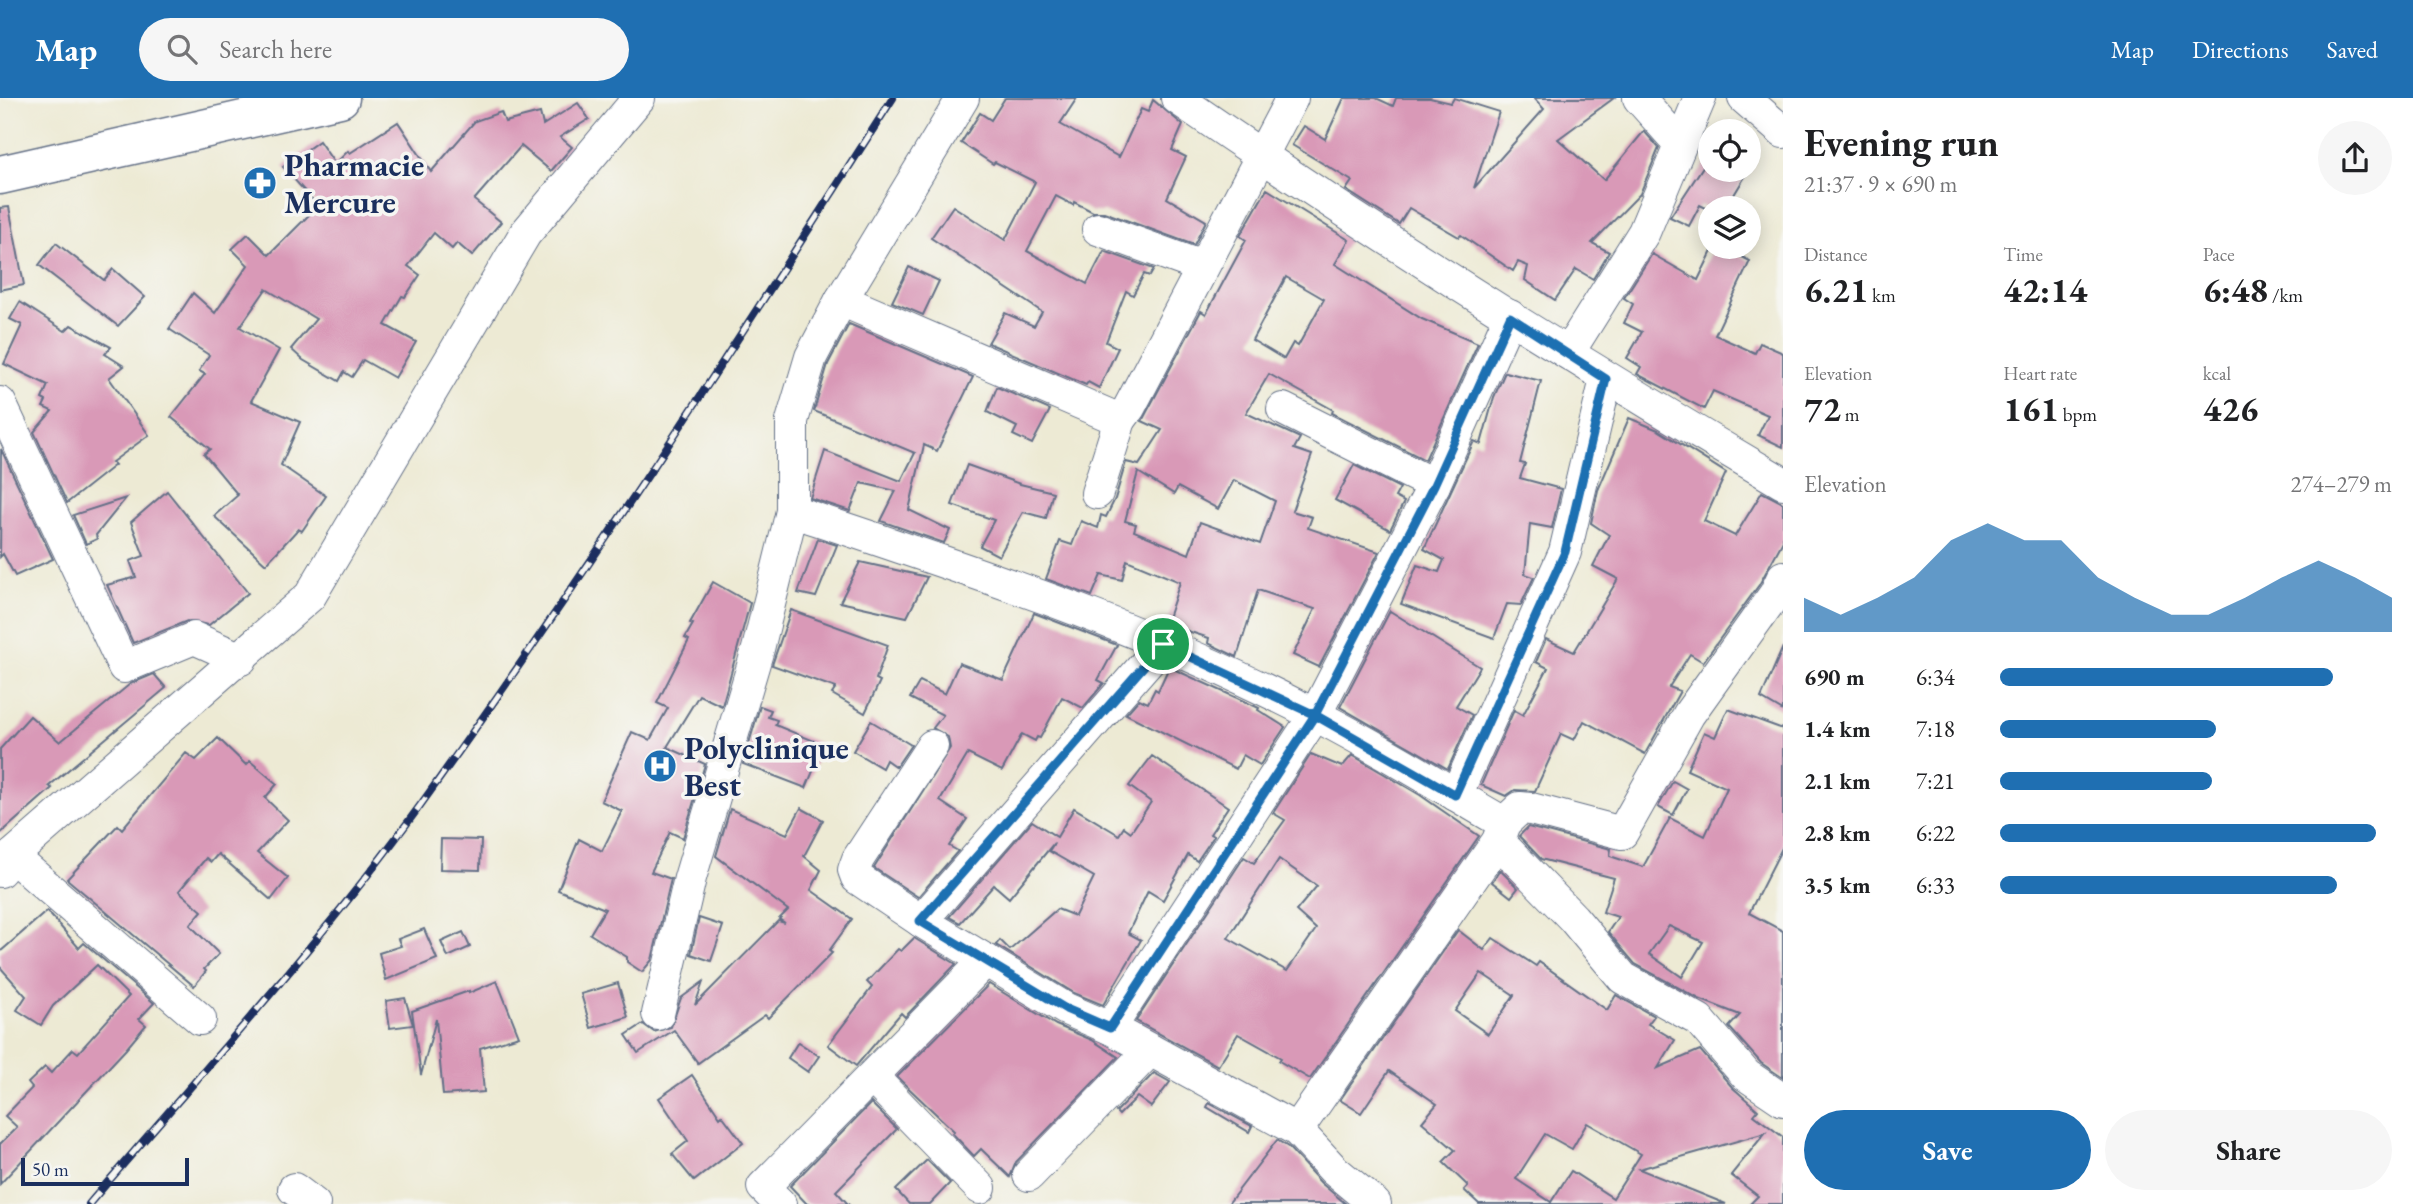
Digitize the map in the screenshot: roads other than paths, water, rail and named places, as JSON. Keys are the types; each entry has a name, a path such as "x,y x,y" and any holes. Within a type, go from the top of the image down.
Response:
{"main road":[{"path":"0,175 340,98"}],"street":[{"path":"200,1019 6,864 310,596 525,234 639,98"},
{"path":"658,1014 690,878 758,649 792,511 792,421 811,357 841,300 963,98"},
{"path":"1177,98 1263,157 1606,379 1783,483"},
{"path":"1097,494 1120,420 1129,408 1292,98"},
{"path":"1639,98 1679,143"},
{"path":"1568,353 1644,232 1700,98"},
{"path":"1744,98 1783,132"},
{"path":"1098,229 1202,267"},
{"path":"841,300 1120,420"},
{"path":"1110,1028 1315,715 1434,485 1510,317"},
{"path":"1455,795 1565,552 1606,379"},
{"path":"0,403 124,667 194,638 241,659"},
{"path":"1283,409 1434,485"},
{"path":"792,511 968,570 1163,644 1315,715 1455,795 1501,832 1623,978 1699,1020 1746,1076 1783,1100"},
{"path":"1297,1130 1520,808 1531,808 1622,833 1689,714 1775,594 1783,577"},
{"path":"920,921 1163,644"},
{"path":"932,746 858,859 854,870 857,878 920,921 1066,1009 1110,1028 1297,1130 1334,1170 1375,1204"},
{"path":"780,1204 763,1187 986,960"},
{"path":"1029,1175 1150,1050"},
{"path":"873,1078 980,1188"}],"railway":[{"path":"89,1204 299,959 419,807 602,545 893,98"}],"place":[{"name":"Pharmacie Mercure","path":"260,183"},
{"name":"Polyclinique Best","path":"660,766"}]}
